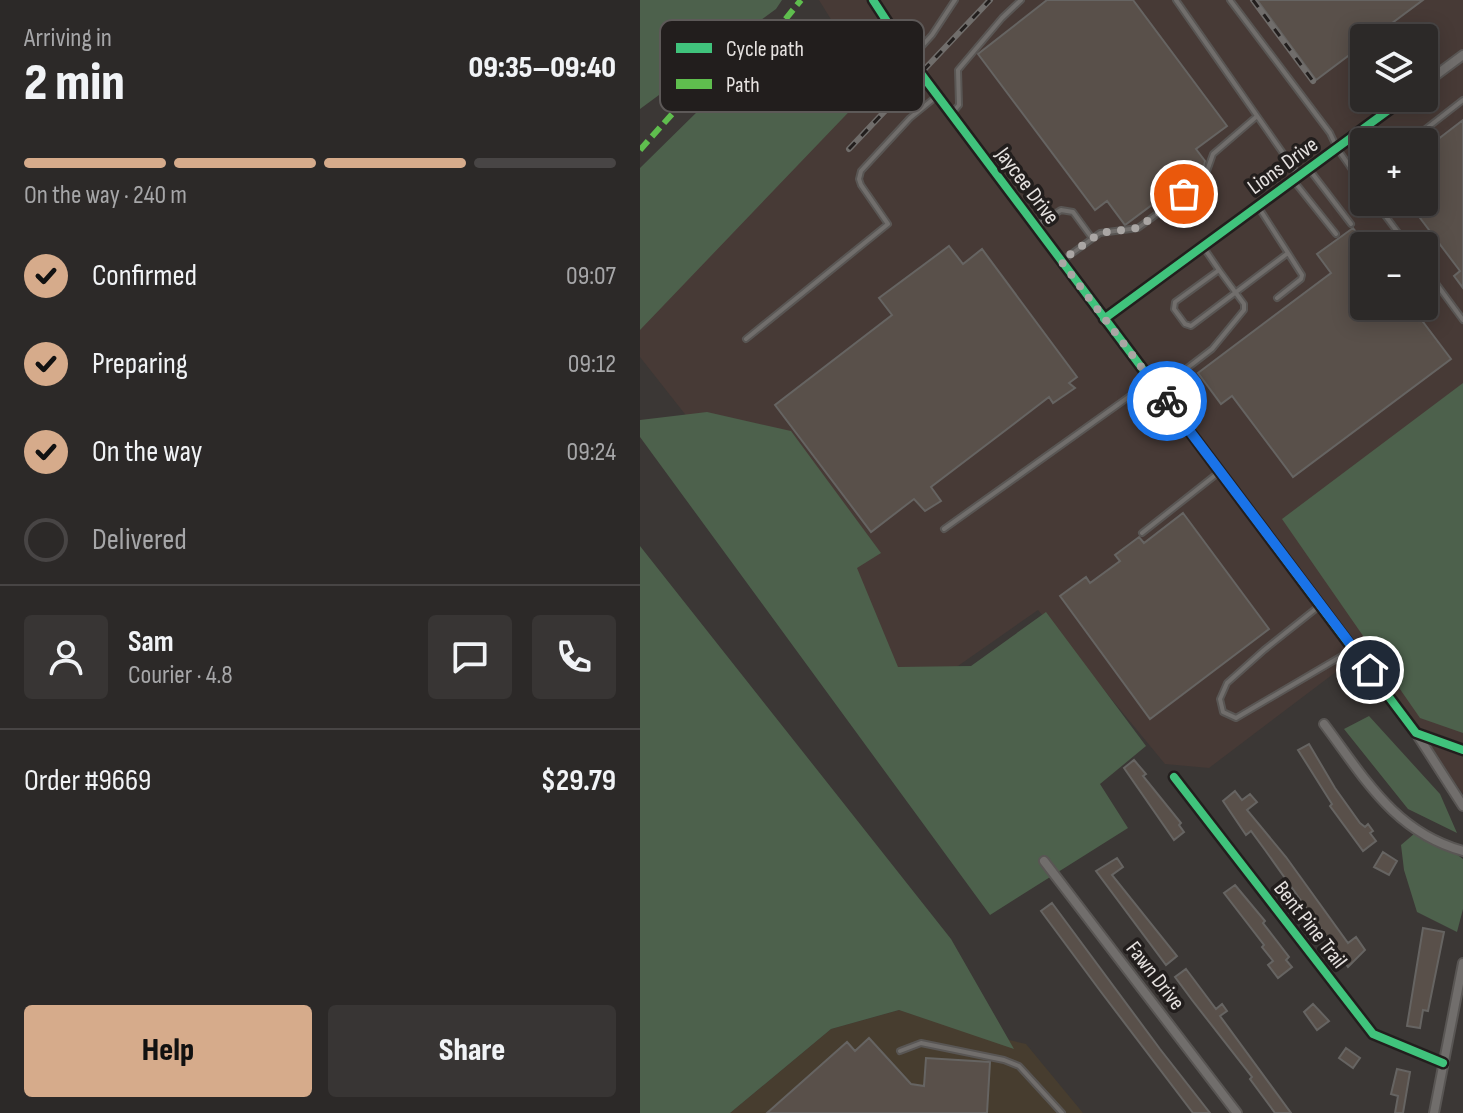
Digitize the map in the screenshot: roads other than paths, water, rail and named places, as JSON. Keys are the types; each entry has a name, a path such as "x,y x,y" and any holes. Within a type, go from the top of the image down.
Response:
{"street":[{"name":"Jaycee Drive","path":"873,0 886,20"},
{"path":"1438,74 1463,55"},
{"name":"Jaycee Drive","path":"924,77 1354,649 1416,733 1463,806"},
{"name":"Lions Drive","path":"1104,319 1386,112"},
{"path":"1324,724 1376,793 1407,825 1463,851"},
{"path":"1416,733 1463,750"},
{"name":"Bent Pine Trail","path":"1174,777 1373,1034 1443,1063"},
{"name":"Fawn Drive","path":"1044,861 1237,1113"},
{"path":"1434,1113 1463,963"}],"lane":[{"path":"924,44 955,0"},
{"path":"951,114 959,105 958,70 1021,0"},
{"path":"1176,0 1336,234"},
{"path":"1230,0 1350,164"},
{"path":"924,107 937,96"},
{"path":"1427,128 1463,100"},
{"path":"746,339 888,224 861,185 861,171 917,112"},
{"path":"1061,261 1100,233 1138,228 1206,174 1213,154 1256,117"},
{"path":"1308,169 1351,224"},
{"path":"1258,206 1302,275 1277,298"},
{"path":"1035,227 1061,210 1073,212 1092,238"},
{"path":"1158,390 1212,349 1244,310 1244,304 1203,246"},
{"path":"1219,270 1175,302 1174,309 1185,324 1191,326 1288,253"},
{"path":"1438,286 1463,320"},
{"path":"944,529 1151,381"},
{"path":"1142,533 1220,471"},
{"path":"1321,605 1227,683 1220,699 1223,712 1236,718 1354,649"},
{"path":"900,1051 921,1043 1004,1060 1019,1066 1062,1113"}],"railway":[{"path":"924,70 990,0"},
{"path":"1253,0 1313,81"},
{"path":"849,149 884,112"}]}
